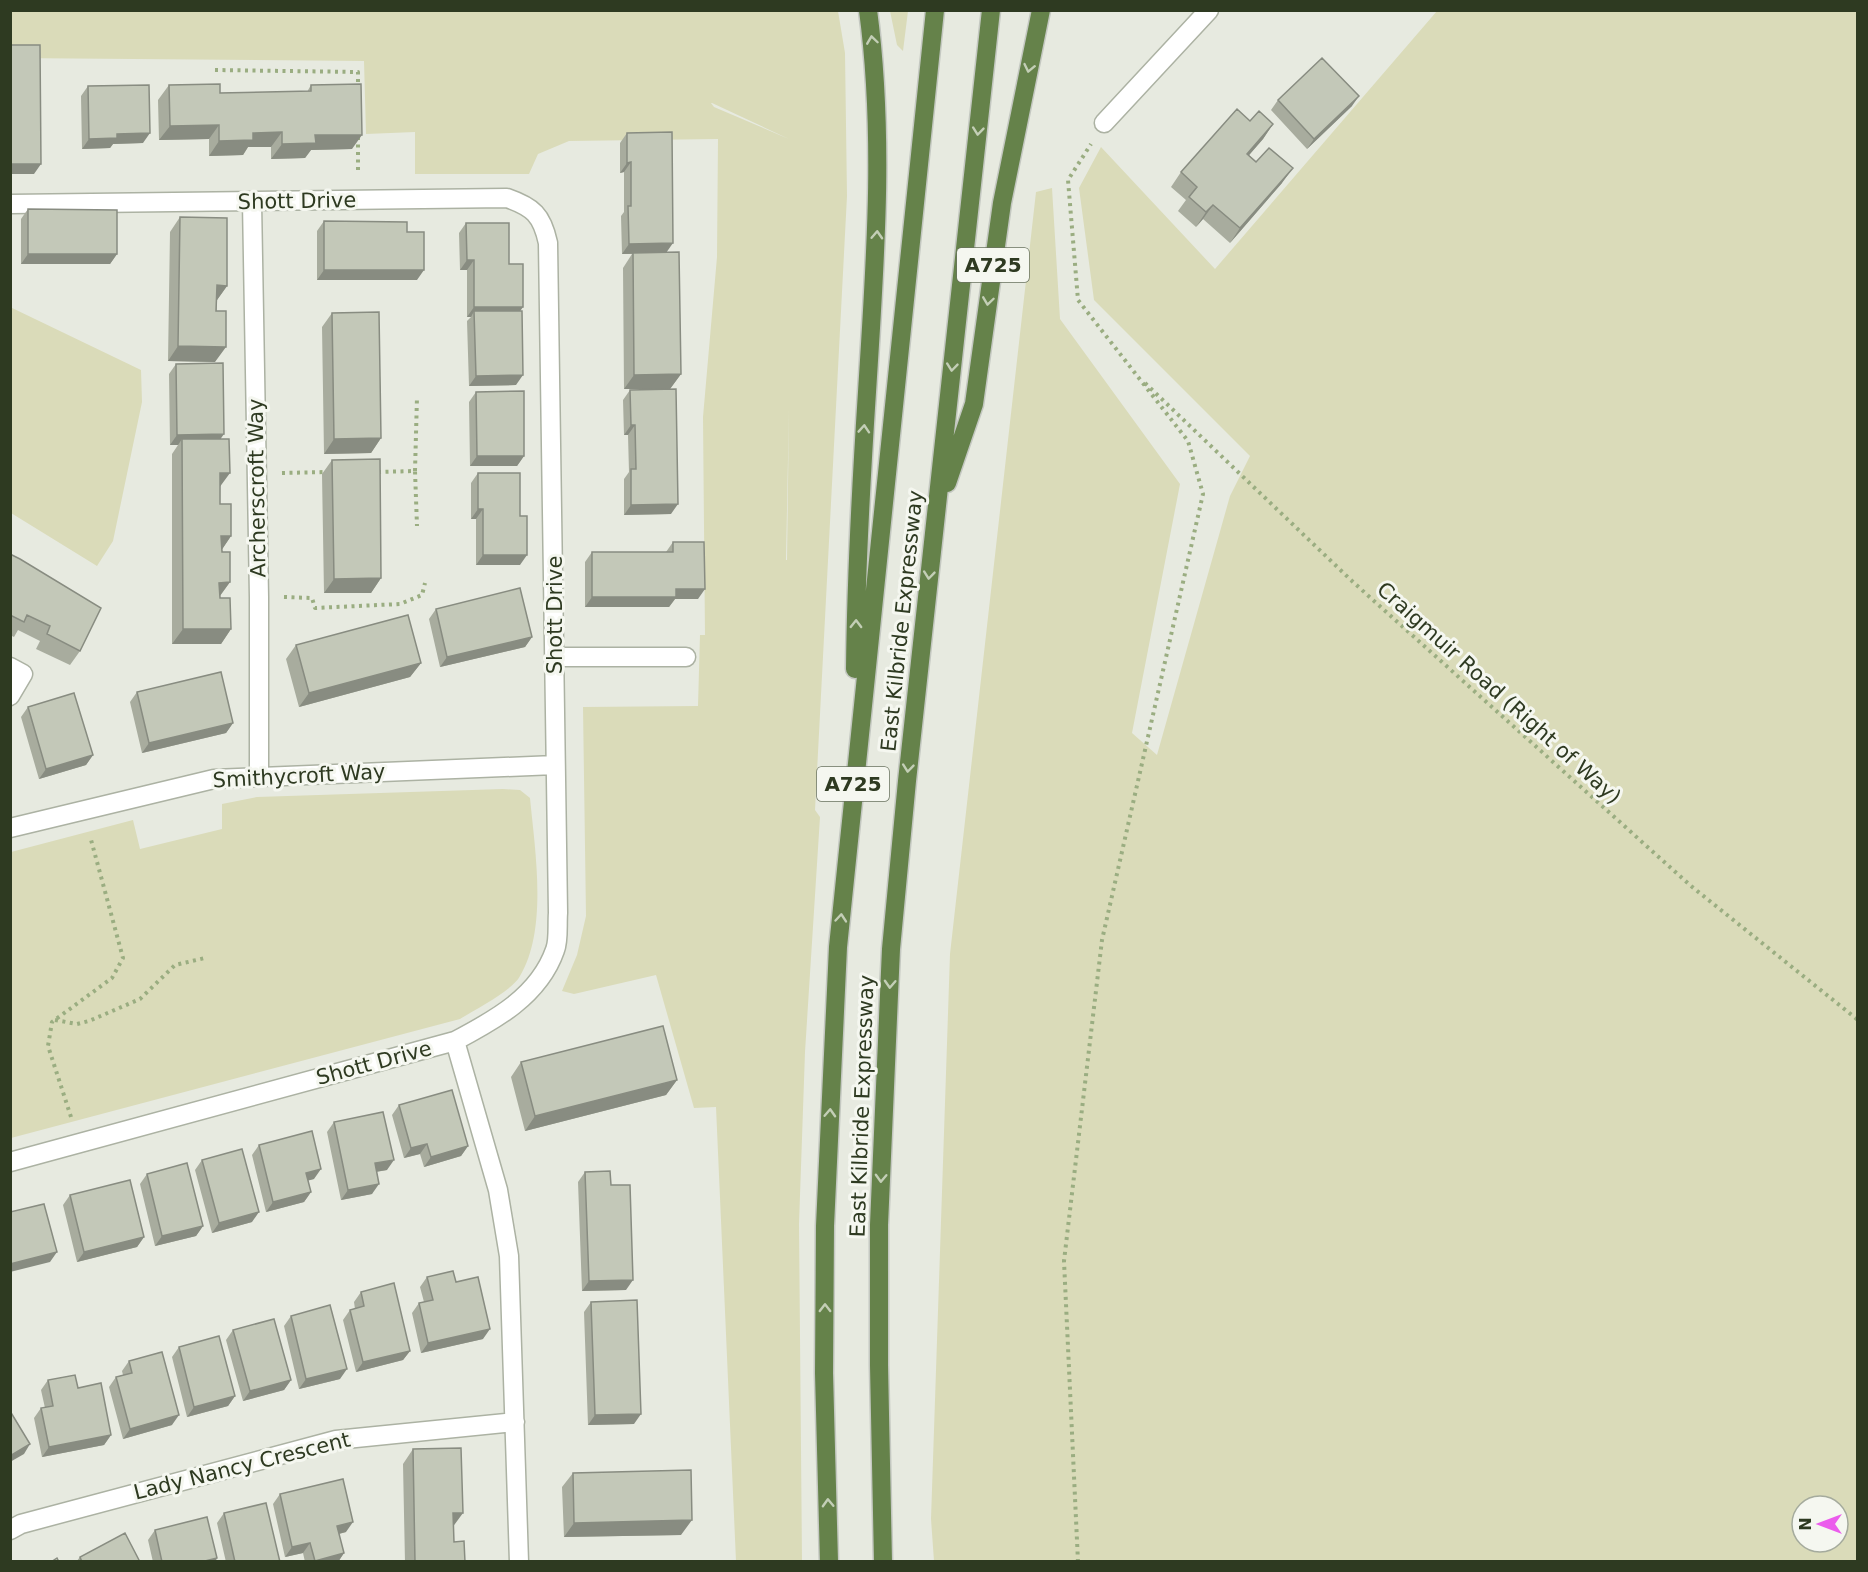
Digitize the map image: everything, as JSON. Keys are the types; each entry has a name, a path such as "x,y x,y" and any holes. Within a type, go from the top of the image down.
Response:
{"highway":[{"name":"A725","path":"853,788 857,539 879,209 876,71 868,10"},
{"name":"East Kilbride Expressway","path":"830,1562 824,1373 825,1226 838,947 935,10"},
{"name":"East Kilbride Expressway","path":"883,1562 879,1342 883,1094 898,877 991,10"},
{"name":"A725","path":"936,516 974,404 1002,203 1041,10"}],"street":[{"path":"1104,123 1209,10"},
{"name":"Shott Drive","path":"10,204 507,198 528,205 544,224 549,243 558,914 555,949 537,983 497,1019 454,1041 10,1162"},
{"name":"Archerscroft Way","path":"252,202 259,597 259,775"},
{"path":"555,657 686,657"},
{"path":"10,667 23,674 10,696"},
{"name":"Smithycroft Way","path":"11,825 84,812 214,779 259,775 555,765"},
{"path":"454,1041 498,1190 509,1256 519,1562"},
{"name":"Lady Nancy Crescent","path":"10,1530 21,1524 336,1440 515,1422"}],"path":[{"path":"215,70 358,72 358,95"},
{"path":"1078,1562 1064,1261 1102,940 1203,494 1188,441 1078,300 1068,180 1104,123"},
{"path":"358,130 358,200"},
{"name":"Craigmuir Road (Right of Way)","path":"1135,372 1353,582 1646,846 1857,1020"},
{"path":"417,397 417,526"},
{"path":"370,472 416,471"},
{"path":"257,473 336,472"},
{"path":"259,597 312,598 315,608 400,604 423,595 425,583"},
{"path":"80,1143 48,1046 51,1022 112,978 123,958 84,812"},
{"path":"55,1020 77,1024 89,1021 140,999 175,965 206,958"}],"green space":[{"path":"10,11 838,11 845,53 847,196 815,810 820,817 805,1052 799,1224 802,1561 736,1561 716,1107 694,1108 656,975 574,994 562,991 577,955 586,916 583,707 698,706 700,635 705,635 703,417 717,257 718,139 569,141 538,154 529,174 415,174 415,132 366,134 364,61 11,58","holes":["712,103 789,139 714,107","789,408 787,560 786,560"]},
{"path":"890,11 908,11 903,51 897,45"},
{"path":"1437,11 1857,11 1857,1561 934,1561 931,1519 950,954 1036,192 1052,188 1060,319 1180,484 1132,733 1157,755 1230,496 1250,456 1094,300 1079,188 1101,147 1215,269"},
{"path":"10,307 141,370 142,402 113,541 97,566 11,513"},
{"path":"520,790 530,798 536,865 537,913 529,957 516,982 502,994 460,1019 11,1138 11,852 133,820 140,849 222,829 222,804 257,797"}],"building":[{"path":"10,45 40,45 41,164 10,164"},
{"path":"1322,58 1359,96 1314,139 1278,100"},
{"path":"220,84 220,93 311,91 311,85 361,84 362,135 315,135 316,143 282,144 282,132 253,133 253,140 219,141 219,125 170,126 169,85"},
{"path":"149,85 150,133 117,134 117,138 89,139 88,86"},
{"path":"1237,109 1250,121 1259,111 1273,124 1247,154 1256,162 1269,148 1293,168 1240,228 1213,205 1206,212 1189,197 1197,187 1181,172"},
{"path":"672,132 673,243 629,244 628,206 631,206 631,162 627,163 627,133"},
{"path":"28,209 117,210 117,254 28,254"},
{"path":"180,217 227,218 227,286 217,285 216,311 226,311 226,347 178,346"},
{"path":"324,221 407,222 407,232 424,232 424,270 324,270"},
{"path":"466,223 509,223 509,264 523,264 523,307 474,307 474,260 467,260"},
{"path":"679,252 681,374 634,375 633,253"},
{"path":"474,311 522,311 523,375 476,376"},
{"path":"379,312 381,438 334,439 332,313"},
{"path":"223,363 224,434 177,435 176,364"},
{"path":"676,389 678,504 631,505 631,469 636,469 635,425 631,425 630,390"},
{"path":"524,391 524,456 477,456 476,392"},
{"path":"182,439 229,439 230,473 220,473 220,504 231,504 231,536 221,536 222,552 230,552 230,582 219,583 220,598 230,598 231,629 183,629"},
{"path":"380,459 381,578 334,579 332,460"},
{"path":"478,473 520,473 520,516 527,516 527,555 483,555 483,509 478,509"},
{"path":"673,542 704,542 705,589 676,589 676,597 592,597 592,552 673,552"},
{"path":"10,554 101,608 80,651 47,634 50,626 27,615 24,622 10,615"},
{"path":"520,588 532,637 447,657 436,609"},
{"path":"408,615 421,663 309,693 296,645"},
{"path":"221,672 233,723 149,743 137,692"},
{"path":"74,693 93,755 46,769 28,707"},
{"path":"663,1026 677,1080 535,1116 521,1062"},
{"path":"452,1090 468,1146 431,1157 427,1144 411,1148 399,1105"},
{"path":"383,1112 394,1160 375,1163 379,1184 348,1190 334,1122"},
{"path":"312,1131 321,1169 306,1173 311,1192 273,1202 259,1145"},
{"path":"242,1149 259,1212 219,1223 202,1160"},
{"path":"187,1163 203,1226 162,1236 147,1174"},
{"path":"610,1171 611,1185 630,1185 633,1280 589,1281 585,1172"},
{"path":"130,1180 144,1237 84,1252 70,1195"},
{"path":"44,1204 57,1252 10,1264 10,1212"},
{"path":"453,1271 456,1282 478,1277 490,1329 428,1343 419,1303 433,1300 427,1277"},
{"path":"394,1283 410,1351 363,1362 350,1310 364,1306 361,1292"},
{"path":"637,1300 641,1414 595,1415 591,1302"},
{"path":"330,1305 347,1369 306,1379 291,1316"},
{"path":"274,1319 291,1380 250,1391 233,1330"},
{"path":"219,1336 235,1396 194,1407 179,1347"},
{"path":"162,1352 179,1415 130,1429 116,1377 132,1373 129,1361"},
{"path":"75,1375 78,1388 101,1383 111,1435 49,1447 41,1408 53,1406 48,1380"},
{"path":"10,1411 30,1444 10,1456"},
{"path":"461,1448 463,1513 453,1513 454,1542 464,1541 465,1562 415,1562 413,1449"},
{"path":"691,1470 692,1520 574,1523 573,1473"},
{"path":"343,1479 353,1522 337,1526 344,1553 315,1561 310,1543 292,1547 280,1494"},
{"path":"266,1503 280,1562 235,1562 224,1513"},
{"path":"207,1517 217,1558 201,1562 162,1562 155,1530"},
{"path":"125,1533 140,1562 82,1562 80,1557"}]}
